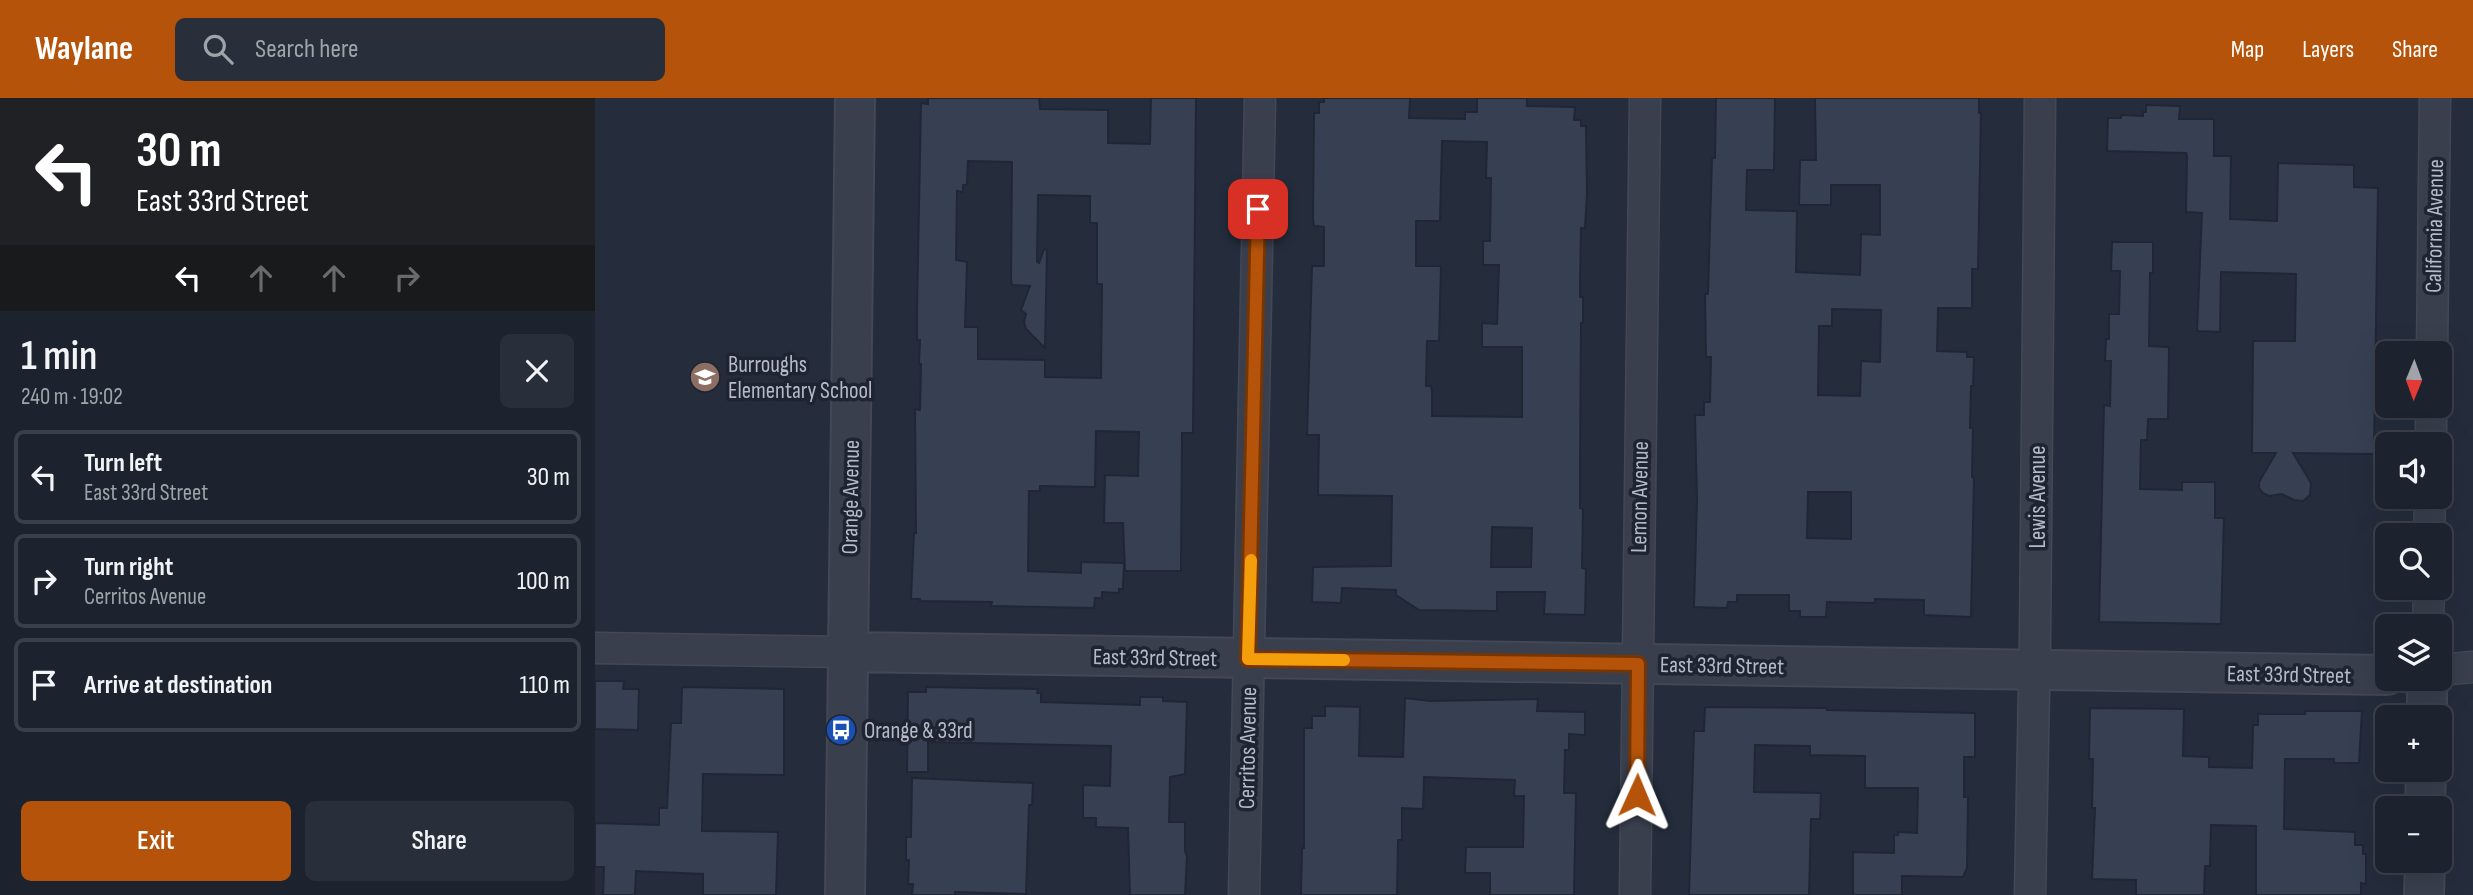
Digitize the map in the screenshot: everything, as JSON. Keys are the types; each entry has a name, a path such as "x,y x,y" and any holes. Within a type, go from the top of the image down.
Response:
{"street":[{"name":"Orange Avenue","path":"845,895 855,98"},
{"name":"Cerritos Avenue","path":"1244,895 1260,98"},
{"name":"Lemon Avenue","path":"1635,895 1646,98"},
{"name":"Lewis Avenue","path":"2030,895 2035,702 2033,668 2036,610 2040,98"},
{"name":"California Avenue","path":"2432,341 2435,98"},
{"name":"East 33rd Street","path":"595,648 2375,675"},
{"path":"2452,669 2473,667"},
{"path":"2424,895 2425,873"}],"building":[{"path":"928,98 1039,98 1040,109 1108,110 1108,143 1150,144 1151,98 1196,98 1193,433 1182,433 1181,571 1125,571 1123,523 1104,523 1105,475 1138,476 1139,432 1096,431 1095,487 1040,486 1040,491 1029,491 1028,571 1081,573 1081,562 1124,563 1123,589 1119,589 1119,593 1102,592 1102,598 1095,598 1094,608 991,606 992,602 911,599 916,533 915,409 920,410 921,364 920,340 917,340 917,309 921,103 928,104","holes":["968,161 1012,162 1011,280 1012,285 1030,286 1021,310 1026,314 1026,329 1045,348 1047,250 1044,249 1039,263 1037,262 1038,195 1090,196 1090,223 1097,223 1097,284 1102,284 1101,378 1045,377 1045,360 978,359 978,327 965,327 967,262 956,260 957,191 963,192 963,185 967,185"]},
{"path":"1324,98 1410,98 1409,118 1465,119 1465,112 1477,112 1477,98 1527,98 1527,106 1575,107 1574,120 1581,120 1581,126 1586,126 1587,194 1585,228 1581,228 1580,283 1583,323 1580,508 1583,509 1582,568 1586,569 1585,615 1544,614 1545,592 1497,592 1497,611 1419,610 1396,595 1396,590 1342,588 1341,603 1312,602 1313,567 1391,566 1392,496 1318,495 1319,435 1307,435 1312,266 1324,266 1324,227 1314,226 1313,220 1314,113 1319,113 1319,102 1324,102","holes":["1442,141 1487,142 1486,178 1491,178 1490,241 1483,241 1483,265 1499,265 1497,324 1482,323 1482,347 1522,347 1522,417 1432,416 1432,391 1431,386 1426,386 1427,341 1439,341 1441,266 1416,266 1416,221 1440,221","1492,527 1532,528 1531,567 1491,567"]},
{"path":"1716,98 1775,98 1774,170 1747,170 1746,210 1797,211 1796,272 1860,275 1861,234 1880,235 1880,185 1831,185 1831,205 1799,205 1800,160 1816,160 1815,98 1979,98 1978,269 1972,269 1972,308 1938,308 1937,351 1967,352 1967,357 1974,357 1970,428 1973,428 1974,478 1971,617 1924,615 1924,600 1875,599 1875,603 1827,602 1826,617 1800,617 1800,611 1789,611 1789,595 1737,595 1737,602 1728,602 1727,608 1694,607 1697,500 1695,415 1704,415 1704,402 1710,402 1711,357 1706,357 1705,294 1708,294 1712,158 1715,158","holes":["1832,309 1881,310 1880,362 1861,361 1860,396 1818,395 1819,326 1832,326","1808,492 1851,492 1851,539 1807,538"]},
{"path":"2146,105 2180,106 2179,119 2214,119 2214,156 2231,156 2230,219 2277,221 2278,163 2354,165 2354,187 2378,188 2374,454 2293,453 2311,483 2310,495 2303,501 2282,494 2269,496 2263,493 2259,482 2276,453 2252,453 2253,341 2295,341 2296,274 2221,272 2220,332 2197,331 2202,213 2186,212 2186,153 2107,151 2108,118 2121,118 2121,115 2143,116 2143,112 2146,112"},
{"path":"2112,242 2153,242 2149,346 2169,347 2168,419 2148,419 2147,440 2141,440 2140,489 2182,490 2182,482 2215,482 2215,518 2224,518 2221,624 2099,622 2104,405 2110,406 2111,361 2105,361 2106,339 2109,339 2109,314 2119,314 2120,271 2111,271"},
{"path":"595,681 624,681 623,689 639,689 638,730 595,729"},
{"path":"682,687 784,689 784,775 703,774 702,831 778,832 776,895 703,895 703,874 636,871 635,895 603,895 604,867 595,867 595,823 659,825 659,808 667,808 671,723 681,723"},
{"path":"926,687 1038,689 1041,702 1140,705 1140,697 1163,697 1163,701 1187,702 1185,774 1170,777 1169,822 1185,822 1185,895 1130,895 1128,828 1096,827 1096,818 1083,818 1083,785 1110,786 1111,746 928,742 928,772 907,772 908,692 926,692"},
{"path":"1405,698 1430,701 1538,699 1537,711 1585,712 1585,735 1569,734 1569,750 1565,750 1564,793 1576,793 1574,895 1490,895 1490,873 1465,873 1466,847 1523,847 1524,796 1514,796 1515,780 1424,777 1423,809 1402,808 1402,840 1398,840 1397,895 1301,895 1304,848 1304,728 1312,728 1312,716 1325,716 1325,706 1360,707 1359,756 1403,757"},
{"path":"1705,707 1975,713 1975,757 1964,757 1964,797 1968,797 1967,868 1963,877 1902,876 1902,895 1853,895 1853,852 1894,853 1894,835 1898,835 1898,832 1917,833 1918,788 1865,788 1865,756 1810,755 1810,746 1755,745 1754,792 1821,793 1820,819 1811,819 1809,895 1689,895 1694,731 1704,731"},
{"path":"2090,708 2184,709 2183,756 2209,757 2209,767 2252,768 2253,725 2258,725 2258,714 2362,711 2359,763 2334,763 2334,759 2285,759 2284,829 2355,832 2355,845 2363,845 2363,854 2366,854 2366,884 2361,883 2361,895 2256,895 2256,826 2211,825 2210,866 2205,866 2204,895 2136,895 2136,880 2092,879 2095,808 2092,808 2093,759 2089,759"},
{"path":"912,778 1033,783 1032,805 1029,805 1026,894 955,892 955,895 912,895 913,884 908,884 906,837 911,837"}],"slow traffic":[{"path":"1251,560 1248,659 1344,660"}],"place":[{"name":"Burroughs Elementary School","path":"705,377"},
{"name":"Orange & 33rd","path":"841,730"}],"route":[{"path":"1258,209 1248,659 1638,664 1637,795"}]}
